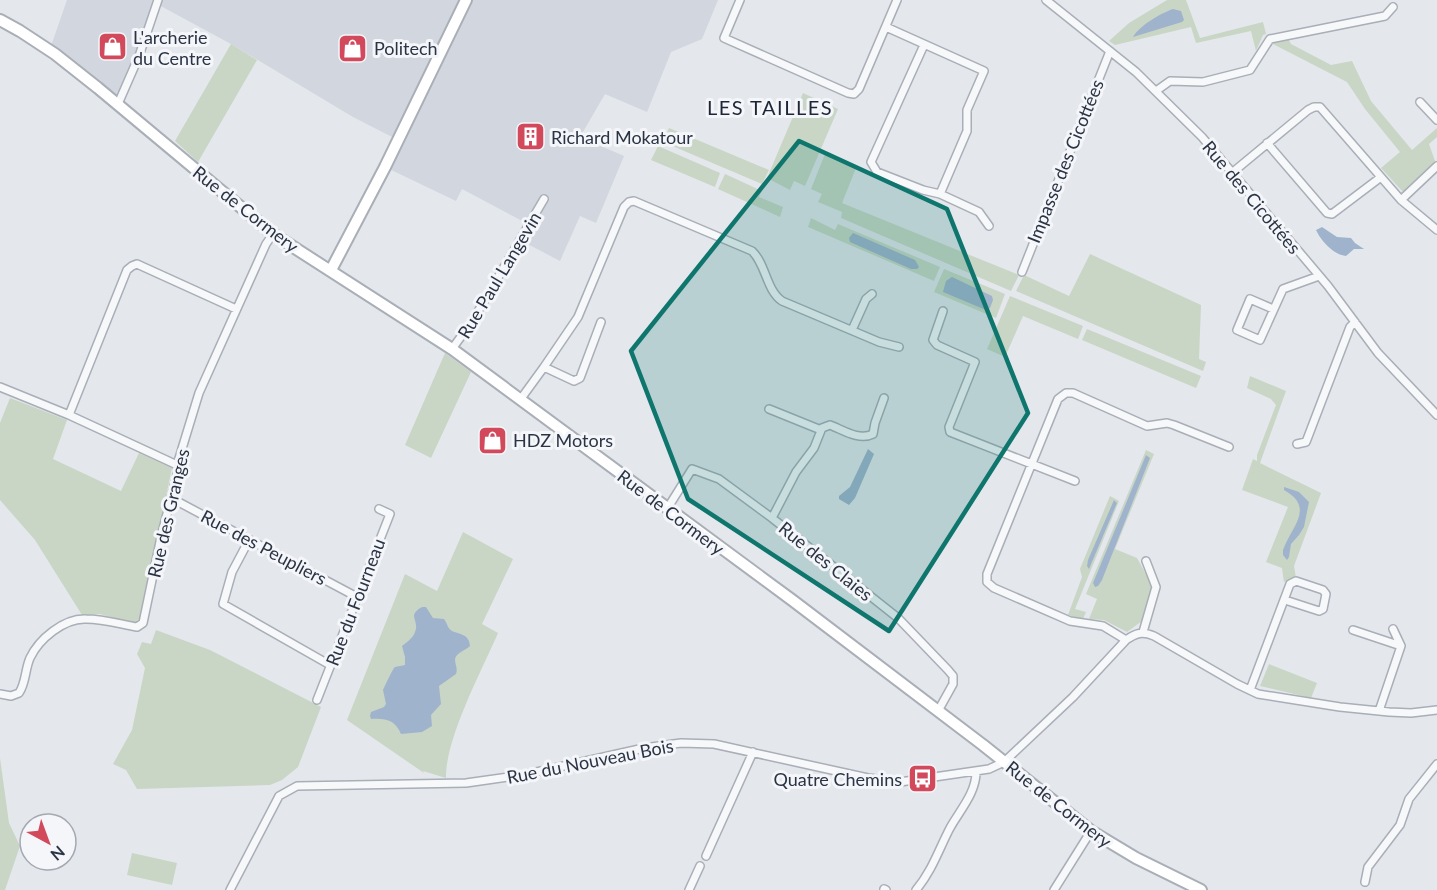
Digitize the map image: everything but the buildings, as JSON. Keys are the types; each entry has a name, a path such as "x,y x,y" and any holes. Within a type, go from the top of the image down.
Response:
{"main road":[{"path":"331,270 385,167 466,0"},
{"name":"Rue de Cormery","path":"0,21 56,54 273,234 452,349 938,711 1091,831 1136,858 1201,890"}],"street":[{"path":"117,104 140,56 158,0"},
{"path":"740,0 724,38 851,94 859,89 897,0"},
{"name":"Rue des Cicottées","path":"1046,0 1156,91 1202,137 1319,276 1384,359 1437,415"},
{"path":"1156,91 1170,81 1203,82 1250,70 1270,39 1385,16 1393,7"},
{"path":"886,27 984,71 967,110 967,131 940,194"},
{"path":"924,45 871,162 877,172 923,190 940,194 979,212 989,226"},
{"name":"Impasse des Cicottées","path":"1022,272 1110,51"},
{"path":"1420,102 1437,120"},
{"path":"1233,172 1308,110 1314,106 1320,107 1401,200 1437,230"},
{"path":"1267,143 1327,213 1332,214 1381,177"},
{"path":"1401,200 1437,166"},
{"name":"Rue Paul Langevin","path":"452,349 473,320 544,199"},
{"path":"520,400 579,317 624,207 634,201 748,249 760,261 778,298 879,342 899,347"},
{"name":"Rue des Granges","path":"0,694 11,696 19,693 27,666 37,647 65,624 84,618 137,627 143,623 178,471 177,465 200,393 236,309 266,244 273,234"},
{"path":"69,415 127,270 132,266 137,264 236,309"},
{"path":"1273,309 1250,299 1237,330 1260,340 1283,289 1319,276"},
{"path":"852,330 866,299 872,294"},
{"path":"943,311 933,340 937,345 975,362 949,427 950,432 1075,481"},
{"path":"544,367 577,381 601,322"},
{"path":"1297,444 1306,442 1350,327 1355,322"},
{"path":"0,387 69,415 177,465"},
{"path":"1126,640 1103,626 1070,621 994,588 987,582 987,574 1058,399 1069,393 1147,426 1154,427 1167,423 1229,447"},
{"path":"772,518 796,472 814,448 824,426 830,425 859,436 870,436 873,434 884,398"},
{"path":"769,409 821,430"},
{"name":"Rue des Claies","path":"667,509 689,471 697,469 723,481 898,618 948,670 953,676 953,684 938,711"},
{"name":"Rue des Peupliers","path":"171,498 357,597"},
{"name":"Rue du Fourneau","path":"317,700 390,514 379,509"},
{"path":"249,540 232,572 223,604 330,665"},
{"path":"1143,632 1156,588 1146,561"},
{"path":"1251,690 1290,584 1296,581 1323,590 1326,598 1323,609 1316,612 1285,600"},
{"path":"1379,711 1401,646 1394,629"},
{"path":"1353,630 1401,646"},
{"path":"1004,762 1073,698 1126,640 1136,633 1143,632 1251,690 1270,696 1379,711 1411,713 1437,710"},
{"name":"Rue du Nouveau Bois","path":"230,890 279,796 297,786 488,781 553,770 644,748 681,743 714,744 868,778 900,782 976,772 1004,762"},
{"path":"706,856 753,752"},
{"path":"1365,882 1368,867 1400,825 1409,799 1437,764"},
{"path":"915,890 930,872 950,828 975,786 976,772"},
{"path":"1054,890 1091,831"},
{"path":"689,890 700,866"}],"highlighted area":[{"path":"799,141 947,209 1028,413 889,631 688,499 631,351"}],"shaded area":[{"path":"67,0 718,0 702,39 671,52 647,112 605,94 580,137 624,156 596,223 580,216 560,261 520,240 528,224 462,189 456,201 385,167 398,140 353,117 231,44 157,4 120,98 51,46"}],"green space":[{"path":"1167,0 1186,0 1200,38 1263,22 1266,34 1263,35 1256,51 1251,31 1196,43 1191,27 1115,45 1109,41 1129,23"},
{"path":"1289,40 1291,44 1331,65 1352,61 1371,101 1412,150 1437,128 1437,137 1429,144 1435,161 1403,192 1381,168 1400,152 1365,109 1347,82 1271,43"},
{"path":"231,44 257,60 198,162 175,141"},
{"path":"803,93 838,109 805,186 794,181 790,190 767,178"},
{"path":"669,128 769,170 762,184 663,142"},
{"path":"658,146 720,173 715,187 651,160"},
{"path":"825,154 856,168 842,203 1019,275 1011,291 841,218 842,212 818,202 822,194 811,189"},
{"path":"725,174 762,191 759,197 783,207 780,217 718,189"},
{"path":"811,218 835,230 838,224 940,267 934,281 808,227"},
{"path":"1090,254 1201,305 1199,359 1206,362 1203,371 1016,291 1024,275 1069,296"},
{"path":"944,269 1005,294 996,318 934,292"},
{"path":"1010,296 1083,326 1078,339 1023,316 1005,357 987,349"},
{"path":"1087,329 1201,376 1196,388 1082,340"},
{"path":"445,353 471,372 431,458 405,445"},
{"path":"1250,376 1286,391 1260,463 1321,493 1294,566 1296,578 1284,582 1282,568 1266,562 1288,507 1242,490 1253,459 1257,461 1257,455 1276,405 1271,399 1247,388"},
{"path":"10,398 67,420 53,459 121,491 139,453 172,468 140,619 132,623 100,614 82,615 35,540 0,500 0,423"},
{"path":"1146,450 1154,454 1115,549 1137,558 1153,587 1151,600 1142,621 1127,632 1104,620 1089,619 1097,599 1086,594"},
{"path":"1110,496 1119,501 1075,609 1086,612 1083,619 1068,615 1082,577 1080,569"},
{"path":"463,532 513,559 482,624 498,633 474,685 451,744 446,778 423,771 424,773 347,720 405,574 437,591"},
{"path":"156,630 210,650 321,707 298,767 282,780 270,785 137,789 126,770 113,764 132,730 145,668 137,654 142,642 151,644"},
{"path":"1269,664 1317,683 1311,698 1260,686"},
{"path":"0,758 9,823 18,842 18,852 5,890 0,890"},
{"path":"132,853 177,863 172,885 127,875"}],"water":[{"path":"1173,9 1181,11 1184,20 1182,22 1133,37 1151,20"},
{"path":"1322,227 1337,237 1351,238 1364,249 1354,249 1346,256 1337,253 1328,247 1318,234 1316,230"},
{"path":"853,233 915,260 919,267 911,269 850,242 849,238"},
{"path":"952,277 992,296 990,308 986,310 943,292 946,281"},
{"path":"868,449 874,454 855,498 849,505 839,499 839,496 850,487"},
{"path":"1146,455 1150,458 1102,580 1095,587 1093,583"},
{"path":"1284,487 1299,492 1309,502 1304,527 1291,544 1287,560 1283,555 1283,550 1300,511 1298,504 1284,490"},
{"path":"1114,500 1117,503 1089,569 1088,560"},
{"path":"422,607 426,607 433,618 444,619 451,630 466,637 470,646 459,653 455,659 456,674 439,686 441,704 431,715 432,726 422,732 401,734 393,723 371,719 370,716 371,712 386,704 383,690 394,668 405,665 402,646 414,634 416,624 414,616"}],"place":[{"name":"L'archerie du Centre","path":"112,47"},
{"name":"Politech","path":"353,48"},
{"name":"Richard Mokatour","path":"530,137"},
{"name":"HDZ Motors","path":"492,440"},
{"name":"Quatre Chemins","path":"923,779"}],"district":[{"name":"LES TAILLES","path":"770,107"}]}
